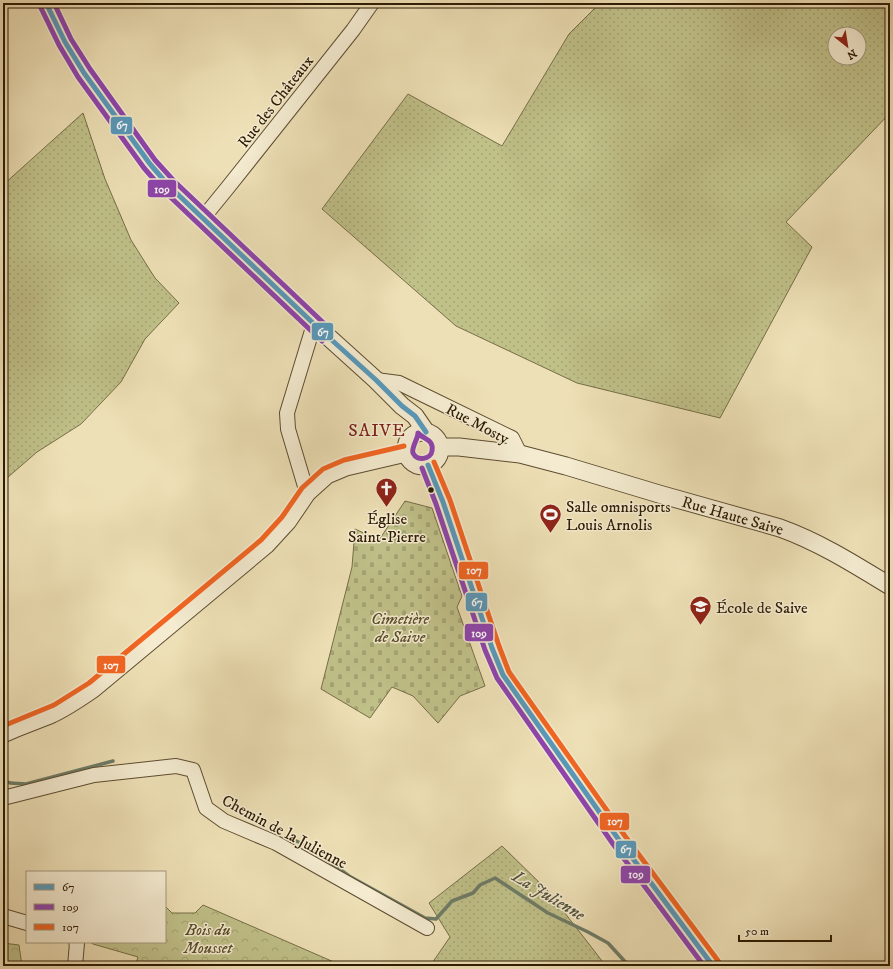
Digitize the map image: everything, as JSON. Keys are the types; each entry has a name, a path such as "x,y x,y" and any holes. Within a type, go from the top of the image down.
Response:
{"street":[{"path":"46,3 65,42 88,79 150,164 169,186 402,406 408,421 418,434"},
{"name":"Rue des Châteaux","path":"203,218 348,37 372,3"},
{"path":"307,493 288,429 287,414 314,324"},
{"name":"Rue Mosty","path":"376,380 399,383 512,438 520,454"},
{"path":"431,433 436,437 440,447 440,453 433,463 422,466 417,465 408,458 405,447 407,441 418,434 431,433"},
{"name":"Rue Mosty","path":"440,447 459,447 520,454"},
{"path":"3,734 52,714 71,704 93,689 266,545 288,521 307,493 327,475 346,467 406,453"},
{"name":"Rue Haute Saive","path":"520,454 780,528 831,550 890,586"},
{"path":"428,465 443,502 492,648 504,675 619,840 713,966"},
{"name":"Chemin de la Julienne","path":"3,798 94,775 176,766 193,770 206,808 224,820 276,843 426,928"},
{"path":"3,916 26,922"},
{"path":"75,966 77,943"}],"green space":[{"path":"600,3 890,3 890,113 786,222 812,247 720,418 577,383 456,326 322,209 408,94 502,146 569,34"},
{"path":"83,113 105,179 131,240 155,278 179,303 145,339 121,382 81,424 37,452 7,478 3,484 3,185"},
{"name":"Cimetière de Saive","path":"405,501 432,508 462,596 457,607 485,686 460,696 438,723 413,696 392,687 370,718 321,689 352,567 355,529 379,540"},
{"path":"502,846 547,890 606,966 430,966 450,937 429,903"},
{"name":"Bois du Mousset","path":"203,905 343,966 135,966 138,957 92,943 166,943 166,907 172,913 195,913"},
{"path":"3,943 19,945 22,966 3,966"}],"waterway":[{"name":"La Julienne","path":"3,780 10,783 26,784 113,761"},
{"name":"La Julienne","path":"290,838 313,849 349,876 425,918 436,919 452,901 473,893 480,885 495,878 548,913 608,943 629,966"}],"transit line":[{"name":"67","path":"46,3 65,42 84,73 150,164 169,186 314,324 376,380 402,406 415,416 426,432"},
{"name":"109","path":"54,3 71,39 90,69 155,160 174,181 331,330"},
{"name":"109","path":"40,6 59,45 78,77 144,168 164,191 322,341"},
{"name":"109","path":"418,433 432,444 431,454 427,458 418,458 413,453 418,433"},
{"name":"107","path":"3,726 54,705 89,683 261,540 282,517 302,488 323,469 344,460 404,446"},
{"name":"107","path":"434,462 450,500 509,672 625,836 719,962"},
{"name":"67","path":"428,465 443,502 492,648 503,675 619,840 713,966"},
{"name":"109","path":"422,468 436,504 485,650 497,678 613,844 704,966"}],"place":[{"name":"Église Saint-Pierre","path":"387,508"},
{"name":"Salle omnisports Louis Arnolis","path":"550,534"},
{"name":"École de Saive","path":"700,626"}],"district":[{"name":"SAIVE","path":"377,430"}]}
